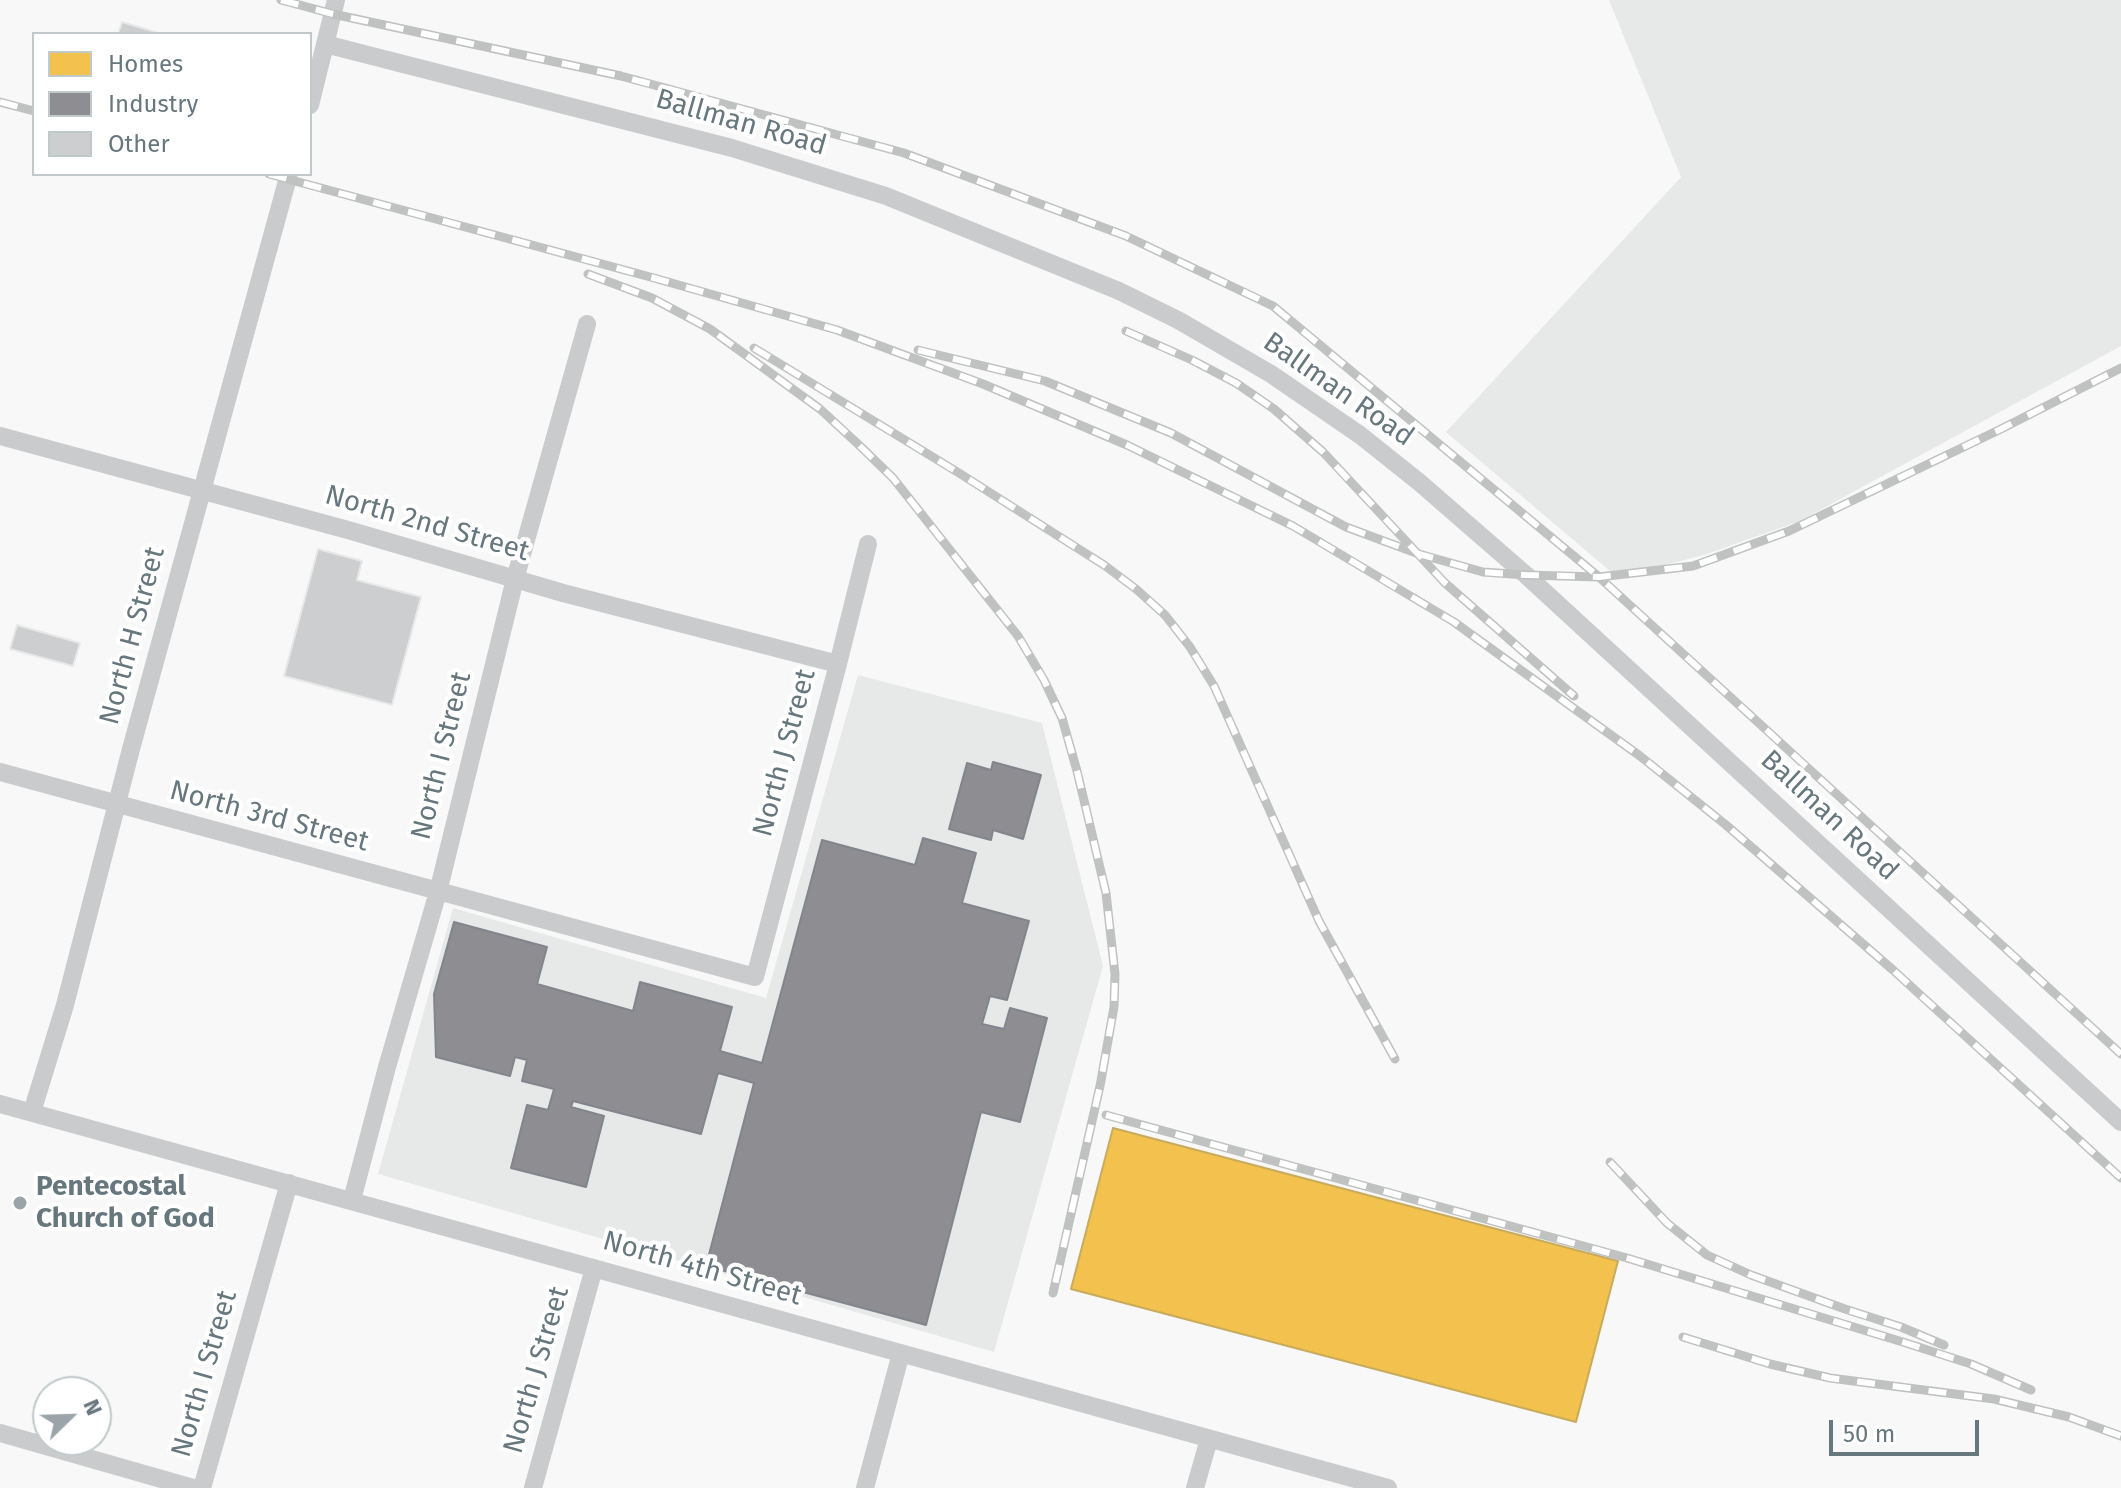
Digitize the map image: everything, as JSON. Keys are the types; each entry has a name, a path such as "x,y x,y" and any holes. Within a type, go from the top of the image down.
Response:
{"street":[{"path":"312,97 336,0"},
{"name":"Ballman Road","path":"325,44 732,148 886,196 1119,291 1178,320 1271,374 1360,435 1526,575 2121,1122"},
{"name":"North H Street","path":"32,1112 65,1005 288,176"},
{"name":"North I Street","path":"352,1200 438,892 515,579 587,324"},
{"name":"North 2nd Street","path":"0,436 348,530 515,579 838,664"},
{"name":"North J Street","path":"755,977 868,544"},
{"name":"North 3rd Street","path":"0,772 755,977"},
{"name":"North 4th Street","path":"0,1104 1388,1488"},
{"name":"North I Street","path":"202,1488 289,1183"},
{"name":"North J Street","path":"533,1488 594,1268"},
{"path":"865,1488 901,1353"},
{"path":"0,1433 193,1488"},
{"path":"1195,1488 1209,1439"}],"shaded area":[{"path":"1609,0 2121,0 2121,346 1800,521 1704,555 1617,577 1446,432 1681,177"},
{"path":"858,675 1042,723 1103,966 994,1352 378,1174 453,908 766,998"}],"building: Homes":[{"path":"1113,1128 1618,1261 1576,1422 1071,1289"}],"building: Industry":[{"path":"993,762 1041,775 1023,839 993,830 991,840 949,829 967,763 991,770"},
{"path":"923,838 976,853 962,903 1029,921 1007,1000 990,996 982,1024 1004,1029 1010,1008 1047,1018 1020,1122 981,1112 926,1325 706,1266 754,1083 718,1073 701,1134 573,1101 571,1107 604,1116 586,1187 511,1168 527,1105 548,1110 554,1089 522,1081 527,1060 515,1057 510,1076 436,1057 434,994 454,922 547,947 537,984 633,1011 640,982 732,1007 720,1051 762,1063 822,840 915,865"}],"building: Other":[{"path":"122,22 155,32 119,32"},
{"path":"318,549 362,561 357,580 421,597 392,705 284,676"},
{"path":"17,625 80,643 73,666 10,649"}],"railway":[{"path":"281,0 621,76 904,153 1126,236 1273,306 1599,577 2121,1054"},
{"path":"0,102 32,110"},
{"path":"276,176 837,330 983,384 1127,445 1293,526 1454,622 1640,756 1726,825 1893,970 2121,1178"},
{"path":"588,274 652,298 710,329 820,409 859,445 893,478 1018,636 1062,718 1106,893 1115,974 1114,1007 1100,1086 1053,1293"},
{"path":"1126,331 1236,383 1274,409 1323,452 1445,583 1574,696"},
{"path":"754,348 1104,565 1165,615 1214,686 1319,921 1395,1059"},
{"path":"918,350 1045,381 1171,433 1346,527 1419,554 1483,572 1599,577 1693,566 1789,531 2121,368"},
{"path":"1106,1115 1627,1258 1971,1364 2031,1390"},
{"path":"1610,1162 1667,1223 1707,1255 1751,1275 1944,1345"},
{"path":"1683,1337 1770,1364 1830,1378 1994,1399 2069,1417 2121,1436"}],"place":[{"name":"Pentecostal Church of God","path":"20,1203"}]}
